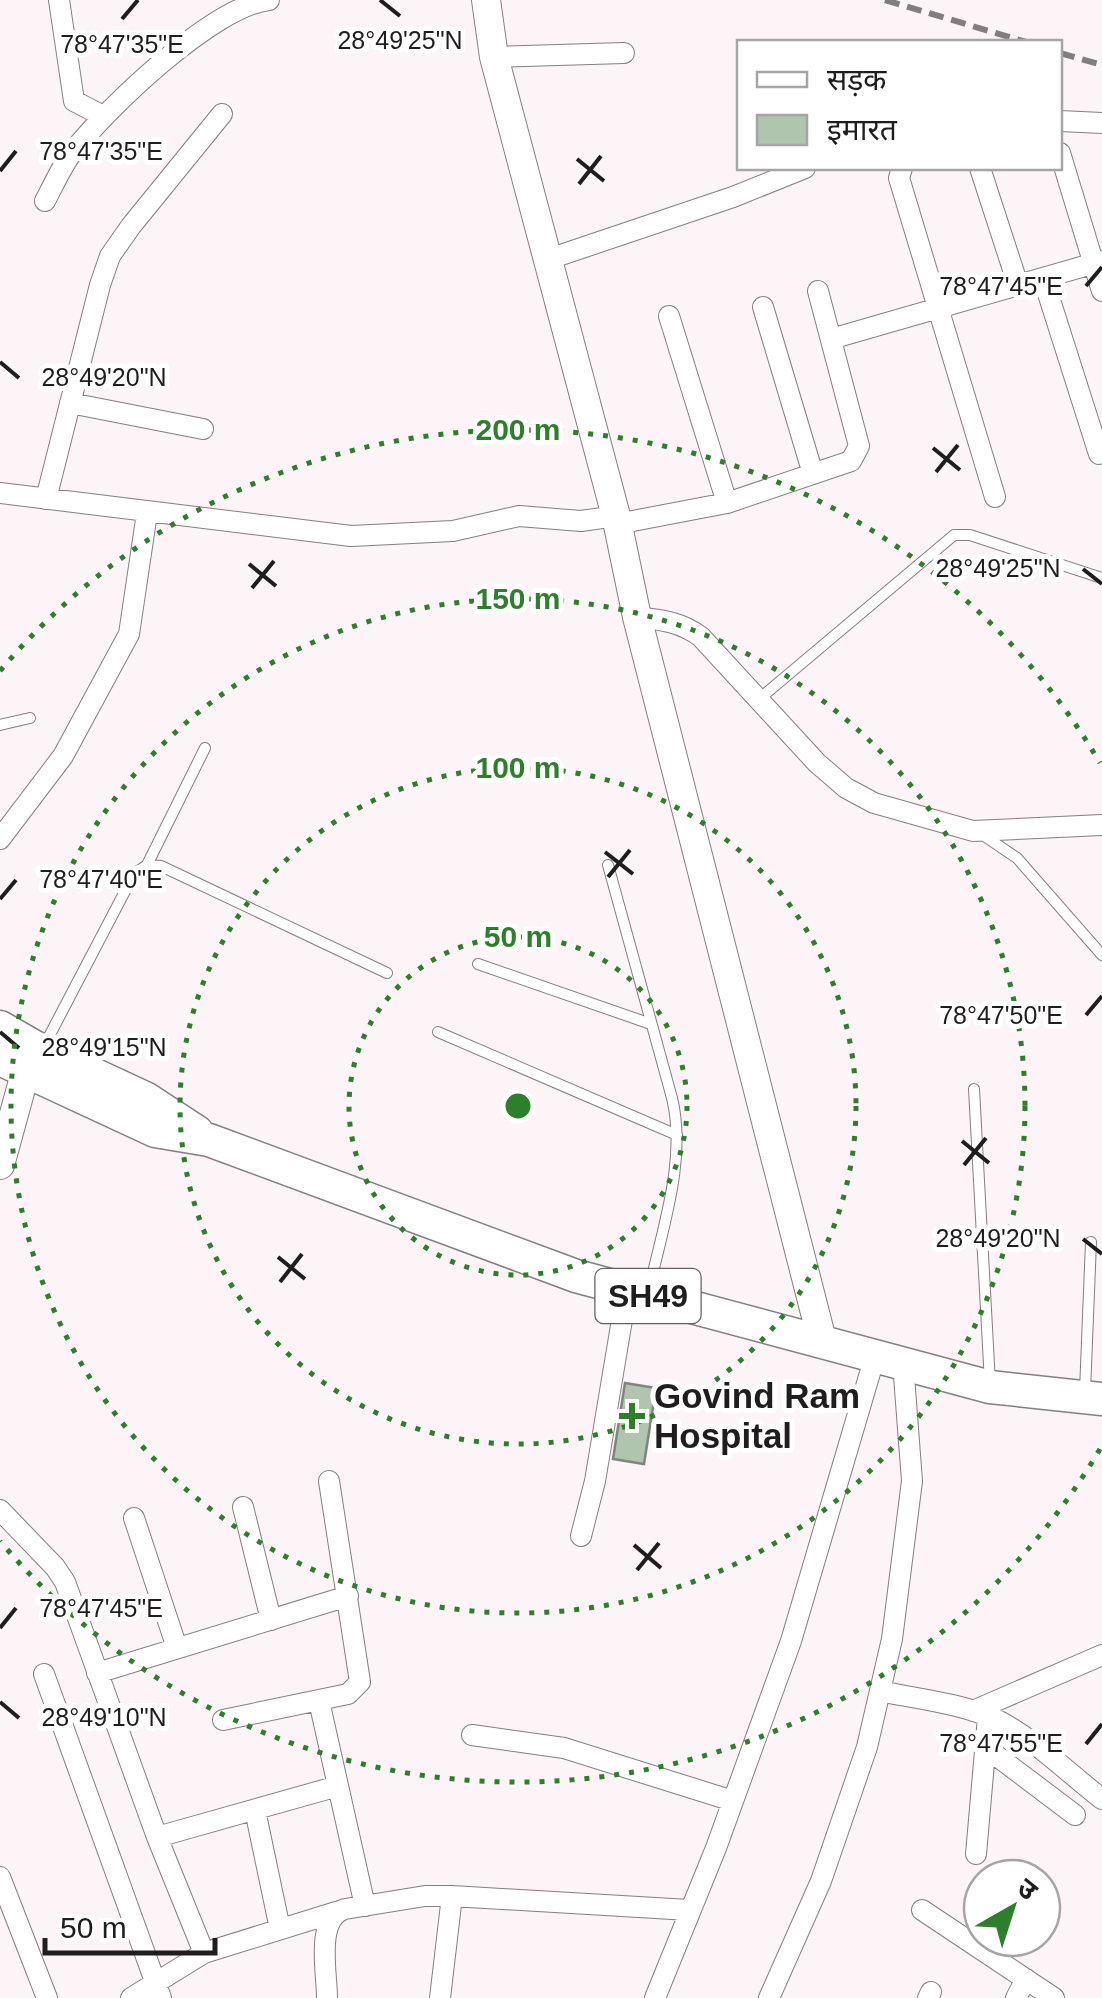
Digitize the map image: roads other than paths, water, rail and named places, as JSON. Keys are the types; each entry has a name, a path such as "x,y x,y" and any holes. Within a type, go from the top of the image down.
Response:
{"main road":[{"name":"SH49","path":"0,1027 25,1057 155,1131 209,1140 576,1276 990,1387 1093,1398"}],"street":[{"path":"59,0 74,101 103,116"},
{"path":"45,201 68,158 103,116 224,16 254,2 269,0"},
{"path":"486,0 494,57 617,520 637,617 823,1344"},
{"path":"494,57 624,53"},
{"path":"46,499 110,256 222,114"},
{"path":"1062,122 1102,123"},
{"path":"1062,159 1098,262 1102,291"},
{"path":"546,260 733,197 800,170"},
{"path":"901,170 899,178 995,497"},
{"path":"981,170 1018,286"},
{"path":"831,339 1098,262"},
{"path":"1042,278 1099,454"},
{"path":"0,493 351,536 453,531 519,516 617,520 727,504 851,461 859,452 818,291"},
{"path":"762,307 813,474"},
{"path":"670,316 727,504"},
{"path":"70,403 203,429"},
{"path":"0,839 63,756 128,634 147,512"},
{"path":"637,617 687,626 817,763 846,788 874,803 973,831 1102,825"},
{"path":"0,1165 25,1057"},
{"path":"580,1536 637,1293"},
{"path":"769,1998 821,1881 868,1747 892,1639 912,1481 889,1360"},
{"path":"655,1998 732,1802 889,1360"},
{"path":"223,1720 348,1694 360,1682 328,1481"},
{"path":"243,1506 271,1620"},
{"path":"0,1510 65,1582 157,1837 204,1953"},
{"path":"134,1518 178,1648"},
{"path":"98,1672 348,1596"},
{"path":"980,1714 1102,1655"},
{"path":"44,1674 157,1990"},
{"path":"880,1692 980,1714 1016,1732 1102,1799"},
{"path":"318,1701 366,1906"},
{"path":"976,1854 985,1747 980,1714"},
{"path":"472,1735 564,1748 732,1802"},
{"path":"985,1747 1075,1815"},
{"path":"157,1837 338,1786"},
{"path":"255,1810 280,1929"},
{"path":"0,1877 48,1998"},
{"path":"130,1998 157,1990 204,1953 336,1912 425,1896 689,1910"},
{"path":"440,1998 452,1896"},
{"path":"922,1910 1021,1989 1054,1998"},
{"path":"327,1998 327,1925 336,1912"}],"lane":[{"path":"758,700 954,535 970,535 1102,578"},
{"path":"0,725 30,718"},
{"path":"25,1057 134,874 146,865 205,748"},
{"path":"973,831 994,839 1018,858 1102,955"},
{"path":"146,865 161,866 387,972"},
{"path":"608,865 678,1134 674,1166 637,1293"},
{"path":"478,964 651,1024"},
{"path":"438,1032 678,1134"},
{"path":"974,1090 990,1387"},
{"path":"1091,1242 1093,1398"}],"railway":[{"path":"885,0 1019,40"},
{"path":"1062,54 1102,65"}],"place":[{"name":"Govind Ram Hospital","path":"632,1416"}]}
